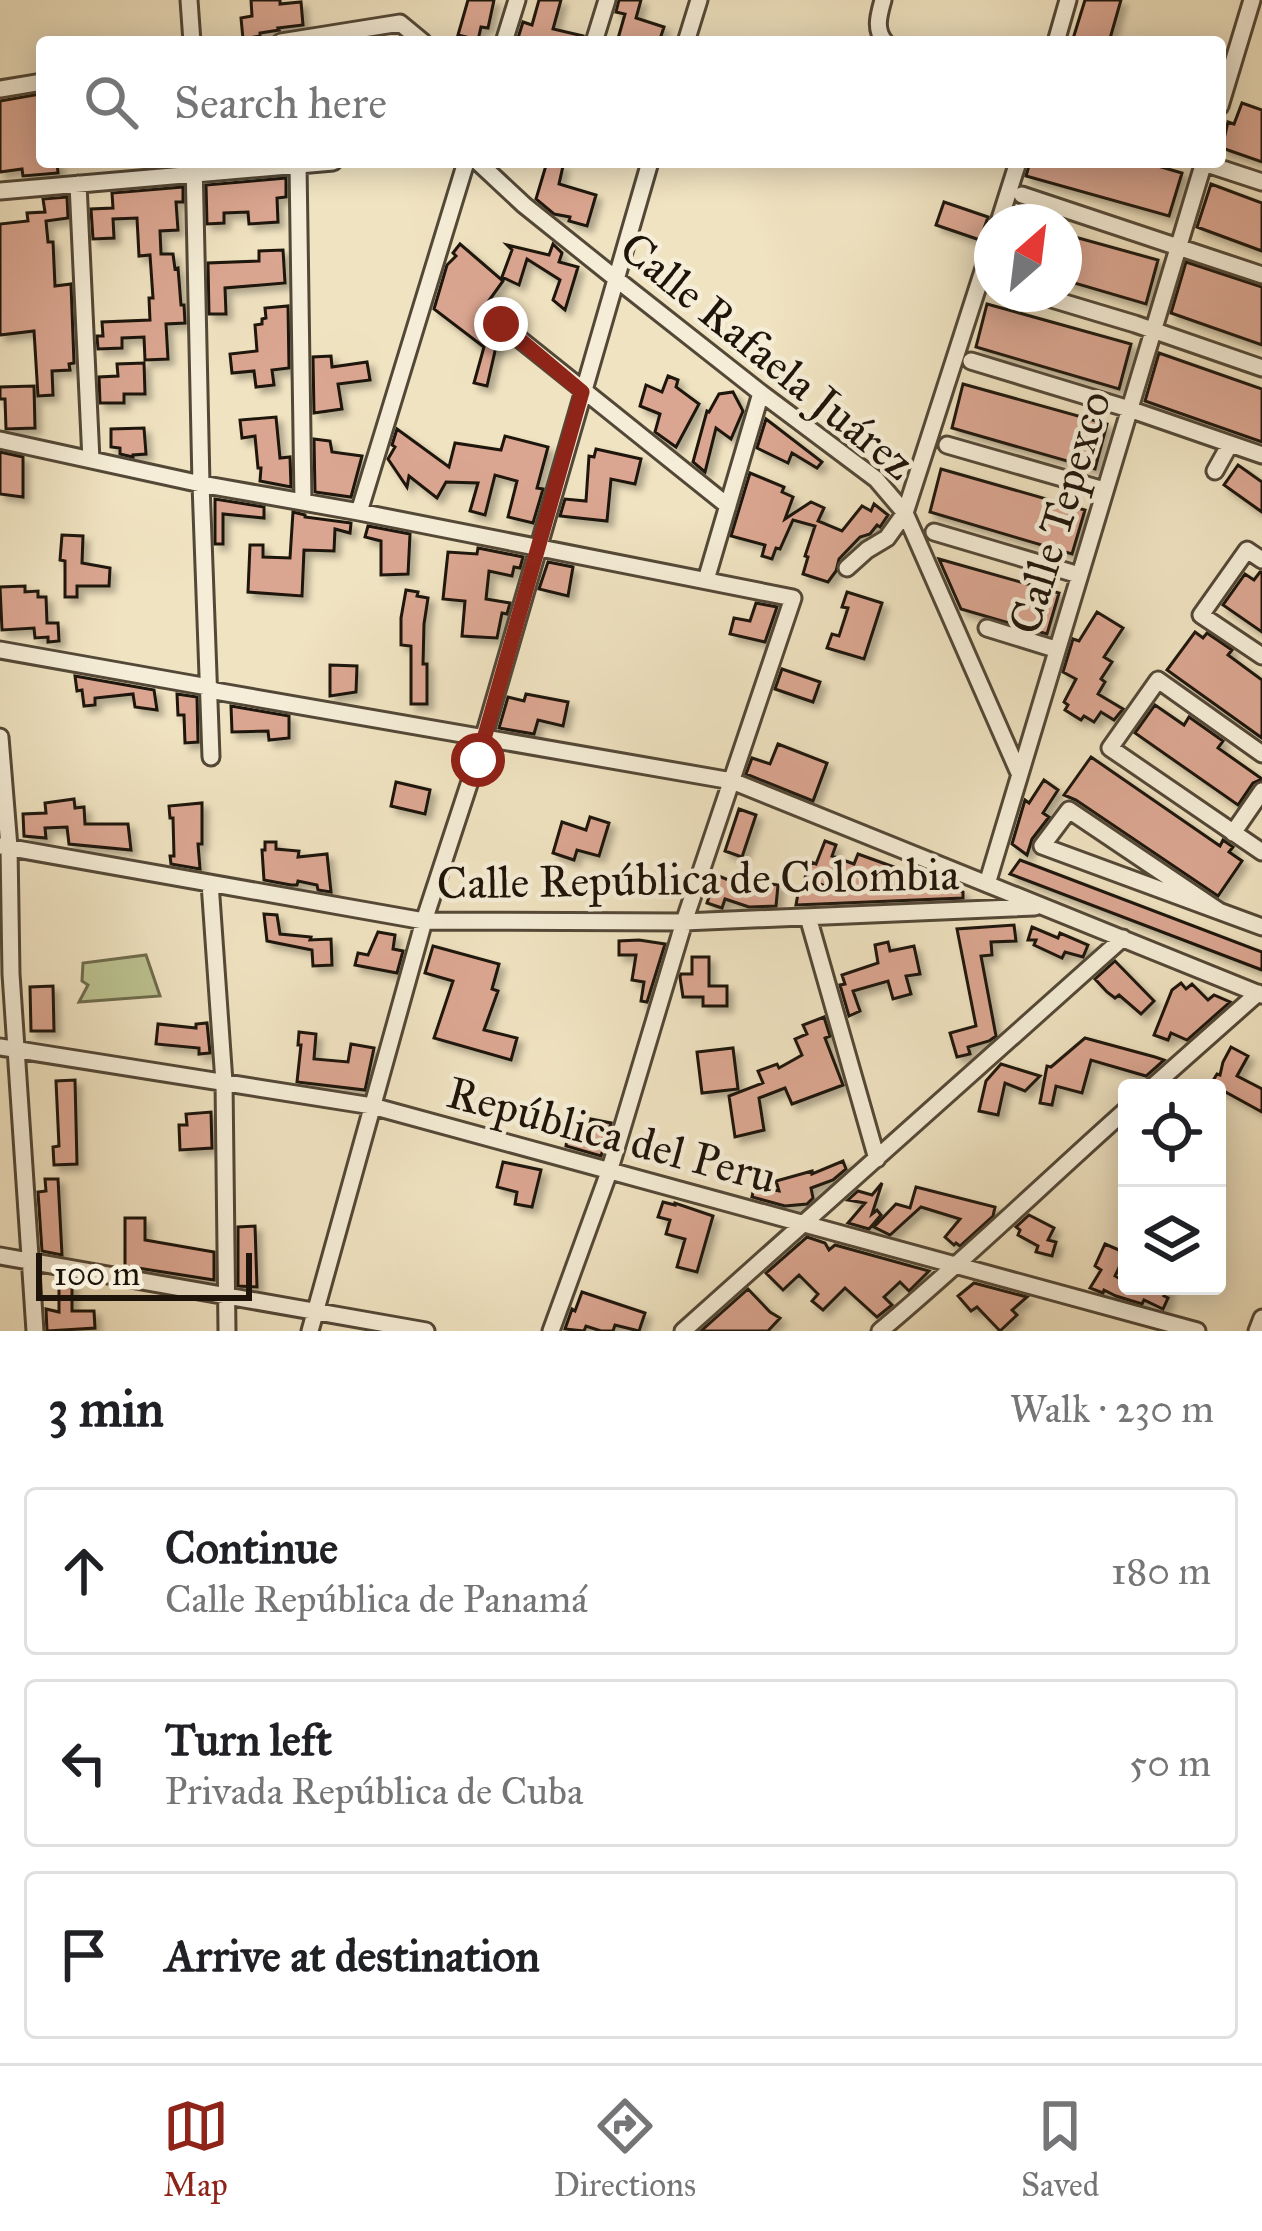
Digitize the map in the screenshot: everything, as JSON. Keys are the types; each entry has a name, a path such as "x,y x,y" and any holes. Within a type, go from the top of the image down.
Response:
{"street":[{"path":"189,0 192,36"},
{"path":"506,36 517,0"},
{"path":"596,36 608,0"},
{"path":"688,36 699,0"},
{"path":"881,36 878,21 883,0"},
{"path":"1058,36 1068,0"},
{"path":"1226,86 1252,0"},
{"path":"318,36 400,23 416,36"},
{"path":"0,89 36,83"},
{"path":"0,191 194,168 211,758"},
{"path":"298,168 303,502"},
{"path":"359,512 464,168"},
{"name":"Calle Rafaela Juárez","path":"484,168 615,278 876,479 905,513 1019,773"},
{"path":"310,1331 424,921 484,737 648,168"},
{"path":"1005,204 1016,168"},
{"name":"Calle Tepexco","path":"987,884 1200,168"},
{"path":"1220,168 1262,182"},
{"path":"78,184 91,460"},
{"path":"1022,195 1262,275"},
{"path":"848,568 887,538 905,513 974,299"},
{"path":"1082,308 1262,368"},
{"path":"501,324 728,506"},
{"path":"971,361 1262,455"},
{"path":"706,580 760,393"},
{"path":"0,440 201,484 794,598 684,922 609,1172 551,1331"},
{"path":"1215,471 1230,444"},
{"path":"946,445 1104,490"},
{"path":"934,532 1079,575"},
{"path":"887,538 921,547"},
{"path":"1262,560 1247,550 1201,614 1262,656"},
{"path":"988,628 1055,650"},
{"path":"0,650 732,781 1260,994 1161,1079"},
{"path":"1262,754 1158,680 1110,748 1262,852"},
{"path":"0,736 11,974 9,1048 34,1331"},
{"path":"1233,833 1262,791"},
{"path":"1219,911 1069,810 1042,846 1262,927"},
{"name":"Calle República de Colombia","path":"4,846 424,921 684,922 1044,907"},
{"path":"210,883 224,1082 226,1331"},
{"path":"808,917 877,1159"},
{"path":"682,1331 1124,938"},
{"name":"República del Peru","path":"9,1048 372,1106 1187,1330"},
{"path":"880,1331 1118,1117"},
{"path":"0,1256 317,1312 365,1326 426,1331"},
{"path":"1256,1331 1262,1318"}],"green space":[{"path":"146,955 160,996 79,1002 88,985 82,981 83,963"}],"building":[{"path":"251,0 301,2 303,25 243,36 241,18 252,16"},
{"path":"468,0 494,0 488,28 481,27 479,36 458,35"},
{"path":"539,0 561,0 553,29 583,36 519,36 523,22 532,25"},
{"path":"619,0 641,0 636,18 664,27 661,36 619,36 625,14 616,12"},
{"path":"1085,0 1121,0 1111,36 1074,36"},
{"path":"36,95 36,168 58,168 58,173 23,176 22,169 0,172 0,101"},
{"path":"1242,103 1262,110 1262,162 1226,149 1228,122 1234,124"},
{"path":"545,168 563,168 559,184 596,195 587,226 554,214 536,199"},
{"path":"1028,168 1165,168 1182,173 1169,216 1026,176"},
{"path":"286,178 286,197 277,198 278,222 249,224 248,212 224,213 224,223 207,224 206,185"},
{"path":"1211,184 1262,203 1262,251 1197,227"},
{"path":"183,187 183,202 176,202 178,230 160,231 161,254 173,254 184,305 185,323 166,324 168,359 145,360 144,337 122,338 122,348 98,349 102,322 150,320 149,298 153,298 150,255 139,256 137,218 113,219 114,238 93,239 91,209 113,208 112,193"},
{"path":"67,197 68,218 46,221 48,242 53,242 55,286 71,284 74,363 69,364 70,370 52,371 53,395 38,396 34,331 0,335 0,224 28,221 27,213 45,212 43,199"},
{"path":"944,202 974,212 974,238 936,225"},
{"path":"1082,239 1158,260 1146,304 1082,285"},
{"path":"460,244 503,281 480,313 490,319 490,330 498,338 487,386 474,383 484,347 434,309 447,265"},
{"path":"553,244 562,253 559,262 578,267 565,310 553,300 560,280 527,259 519,285 502,277 512,250 507,245 549,255"},
{"path":"283,250 285,283 225,288 226,314 209,314 208,263 259,261 259,251"},
{"path":"1186,262 1262,287 1262,345 1171,313"},
{"path":"288,306 289,368 272,370 274,385 256,387 254,371 232,373 230,354 257,351 255,325 266,318 265,308"},
{"path":"985,312 1016,312 1131,344 1119,389 976,347"},
{"path":"1159,353 1262,389 1262,442 1145,401"},
{"path":"331,356 332,367 367,362 370,380 338,384 342,409 314,413 313,357"},
{"path":"144,363 145,394 124,394 124,403 100,403 99,377 118,376 117,364"},
{"path":"668,376 678,380 676,387 699,404 676,447 655,432 660,414 640,406 646,385 662,392"},
{"path":"963,384 1107,424 1095,469 952,428"},
{"path":"34,386 35,428 6,429 0,387"},
{"path":"733,392 743,411 731,439 716,428 705,472 693,462 707,411 719,394"},
{"path":"276,417 280,458 290,457 291,487 260,481 255,436 242,438 240,420"},
{"path":"766,419 822,462 817,468 792,453 788,463 757,448"},
{"path":"144,428 146,454 133,457 111,447 111,429"},
{"path":"397,429 449,467 455,443 501,450 505,436 548,447 533,523 508,517 517,481 495,475 485,515 470,511 478,483 446,482 437,498 409,476 407,487 388,459"},
{"path":"314,439 330,441 332,452 362,456 351,497 315,492"},
{"path":"596,449 641,459 635,484 611,479 607,521 560,516 565,499 586,501 589,456 594,457"},
{"path":"0,452 23,457 23,497 0,494"},
{"path":"1238,465 1262,482 1262,512 1224,485"},
{"path":"941,469 1085,510 1072,554 930,512"},
{"path":"750,473 784,487 782,492 793,497 785,519 811,502 824,508 818,521 842,531 862,506 871,511 874,504 888,515 839,559 828,582 803,574 815,526 793,520 772,559 762,556 765,545 731,536"},
{"path":"215,499 264,507 264,518 223,514 223,544 215,544"},
{"path":"293,512 351,523 350,533 335,529 334,551 304,550 302,596 248,592 250,545 263,545 263,557 290,558"},
{"path":"368,526 410,534 408,574 381,575 381,541 365,537"},
{"path":"62,535 83,536 82,563 110,568 109,586 77,586 77,597 65,597"},
{"path":"478,548 523,557 512,576 489,571 486,599 510,603 507,614 502,613 497,638 462,636 465,601 443,599 448,552 477,554"},
{"path":"939,559 1059,593 1047,634 961,609"},
{"path":"548,562 573,567 568,596 539,589"},
{"path":"1260,572 1262,632 1223,605 1245,574 1254,580"},
{"path":"25,586 25,592 38,591 38,597 46,597 47,623 58,623 59,641 35,638 34,628 2,630 0,587"},
{"path":"406,590 428,598 423,664 427,664 427,704 411,704 411,646 401,645"},
{"path":"847,592 882,603 864,659 827,648 832,634 839,636 848,608 842,607"},
{"path":"756,603 777,607 765,642 730,634 734,618 750,621"},
{"path":"1097,612 1123,628 1104,657 1112,662 1098,694 1123,709 1114,720 1101,712 1094,722 1065,710 1064,702 1076,679 1063,672 1073,639 1079,641"},
{"path":"1195,632 1203,638 1207,633 1232,650 1228,655 1262,680 1262,738 1167,670"},
{"path":"330,665 357,666 356,692 330,696"},
{"path":"782,669 820,682 813,702 775,689"},
{"path":"75,676 154,690 157,710 135,707 133,694 95,698 95,705 84,706"},
{"path":"177,694 197,697 198,742 185,743"},
{"path":"526,694 568,702 563,726 538,720 534,734 499,728 508,697 524,701"},
{"path":"1155,705 1184,725 1189,717 1223,741 1218,748 1262,779 1253,783 1238,805 1135,733"},
{"path":"231,706 289,716 289,738 269,740 268,731 232,732"},
{"path":"778,744 827,763 813,801 746,774 752,758 770,764"},
{"path":"1091,757 1220,846 1223,840 1233,847 1229,852 1242,861 1218,896 1064,795"},
{"path":"1044,780 1058,790 1043,813 1049,817 1032,839 1027,855 1012,844 1025,800 1029,803"},
{"path":"396,782 430,790 425,814 391,806"},
{"path":"74,799 75,808 84,807 85,824 128,824 131,850 69,844 67,827 45,828 46,838 24,836 23,814 46,813 45,803"},
{"path":"202,803 200,869 171,864 169,806"},
{"path":"739,809 756,815 742,857 725,851"},
{"path":"590,817 609,823 599,856 577,850 574,860 553,853 562,822 586,830"},
{"path":"825,841 836,845 832,856 854,864 858,854 963,892 963,898 796,905 799,888 821,890 823,885 805,878"},
{"path":"265,842 276,842 276,849 299,851 298,857 327,854 331,892 298,881 291,885 264,880"},
{"path":"1020,860 1262,952 1262,970 1010,874"},
{"path":"716,875 756,891 757,882 778,885 776,906 749,907 725,899 722,908 707,903"},
{"path":"264,914 277,915 280,934 331,939 332,965 313,966 312,950 267,941"},
{"path":"1014,925 1016,941 991,942 992,955 981,956 996,1036 957,1057 950,1033 976,1026 957,929"},
{"path":"1032,927 1088,945 1083,957 1065,952 1062,958 1034,945 1036,940 1028,940"},
{"path":"378,932 395,935 393,949 403,951 397,973 355,965 358,953 368,955"},
{"path":"619,941 665,944 647,1002 641,1001 644,982 632,980 636,955 619,955"},
{"path":"888,942 890,951 914,946 920,974 906,976 911,994 893,999 888,981 853,991 860,1011 849,1016 840,985 845,984 842,975 878,963 875,945"},
{"path":"433,946 499,964 492,989 498,991 484,1030 517,1038 511,1060 434,1038 453,981 425,973"},
{"path":"692,957 709,957 709,986 727,986 727,1006 703,1006 703,997 683,997 680,977 692,974"},
{"path":"1115,961 1154,1001 1141,1014 1095,979"},
{"path":"1181,983 1186,989 1192,984 1208,1000 1214,995 1230,1002 1187,1040 1171,1033 1168,1040 1154,1035 1172,990"},
{"path":"53,986 54,1031 31,1031 30,987"},
{"path":"824,1017 830,1036 825,1038 843,1085 792,1104 785,1088 759,1098 764,1130 735,1137 729,1096 763,1083 758,1071 777,1064 779,1068 802,1055 795,1039 807,1034 803,1025"},
{"path":"207,1023 210,1053 156,1044 158,1024 196,1028 196,1024"},
{"path":"299,1032 316,1034 314,1059 348,1062 351,1044 374,1048 365,1090 297,1082"},
{"path":"1085,1038 1164,1060 1146,1076 1091,1060 1082,1093 1056,1086 1052,1105 1040,1103 1047,1066"},
{"path":"1231,1047 1248,1056 1237,1076 1262,1089 1262,1112 1226,1092 1226,1079 1214,1079"},
{"path":"733,1048 738,1089 702,1093 697,1052"},
{"path":"1001,1064 1040,1076 1025,1091 1005,1083 998,1115 979,1111 986,1081"},
{"path":"75,1080 77,1164 54,1165 53,1147 59,1146 56,1081"},
{"path":"211,1112 212,1148 180,1150 179,1125 187,1125 186,1114"},
{"path":"591,1119 611,1123 601,1156 566,1146 568,1134 586,1139"},
{"path":"843,1161 846,1169 811,1188 813,1198 807,1204 785,1206 752,1197 754,1187 779,1191 776,1181"},
{"path":"503,1162 541,1170 532,1207 515,1204 517,1192 497,1187"},
{"path":"45,1179 58,1179 62,1255 42,1251 38,1192 46,1191"},
{"path":"882,1183 872,1214 877,1210 881,1215 869,1229 848,1223 865,1203 848,1200 858,1191 872,1195"},
{"path":"916,1187 995,1207 993,1216 960,1246 945,1237 960,1219 921,1207 890,1235 874,1227 896,1204 910,1208"},
{"path":"663,1202 713,1216 697,1272 677,1267 685,1239 666,1234 670,1220 658,1217"},
{"path":"1029,1215 1054,1228 1048,1240 1056,1242 1052,1256 1036,1252 1038,1246 1018,1235 1016,1227"},
{"path":"125,1218 145,1218 145,1240 214,1252 214,1280 125,1266"},
{"path":"255,1226 257,1287 238,1286 238,1227"},
{"path":"807,1237 825,1243 829,1250 835,1245 929,1271 909,1291 900,1282 884,1297 892,1305 877,1317 845,1288 823,1310 812,1301 818,1294 799,1275 783,1290 766,1273"},
{"path":"1105,1244 1118,1250 1118,1295 1165,1295 1168,1298 1163,1309 1090,1288 1101,1270 1095,1266"},
{"path":"59,1279 72,1281 72,1311 94,1311 95,1328 47,1331 46,1309 59,1312"},
{"path":"974,1283 1027,1297 1012,1310 1017,1315 1000,1331 977,1307 971,1311 958,1296"},
{"path":"748,1289 780,1318 768,1331 701,1331"},
{"path":"582,1292 645,1313 639,1331 615,1325 613,1331 586,1326 584,1331 565,1329"}],"route":[{"path":"478,760 582,392 501,324"}]}
